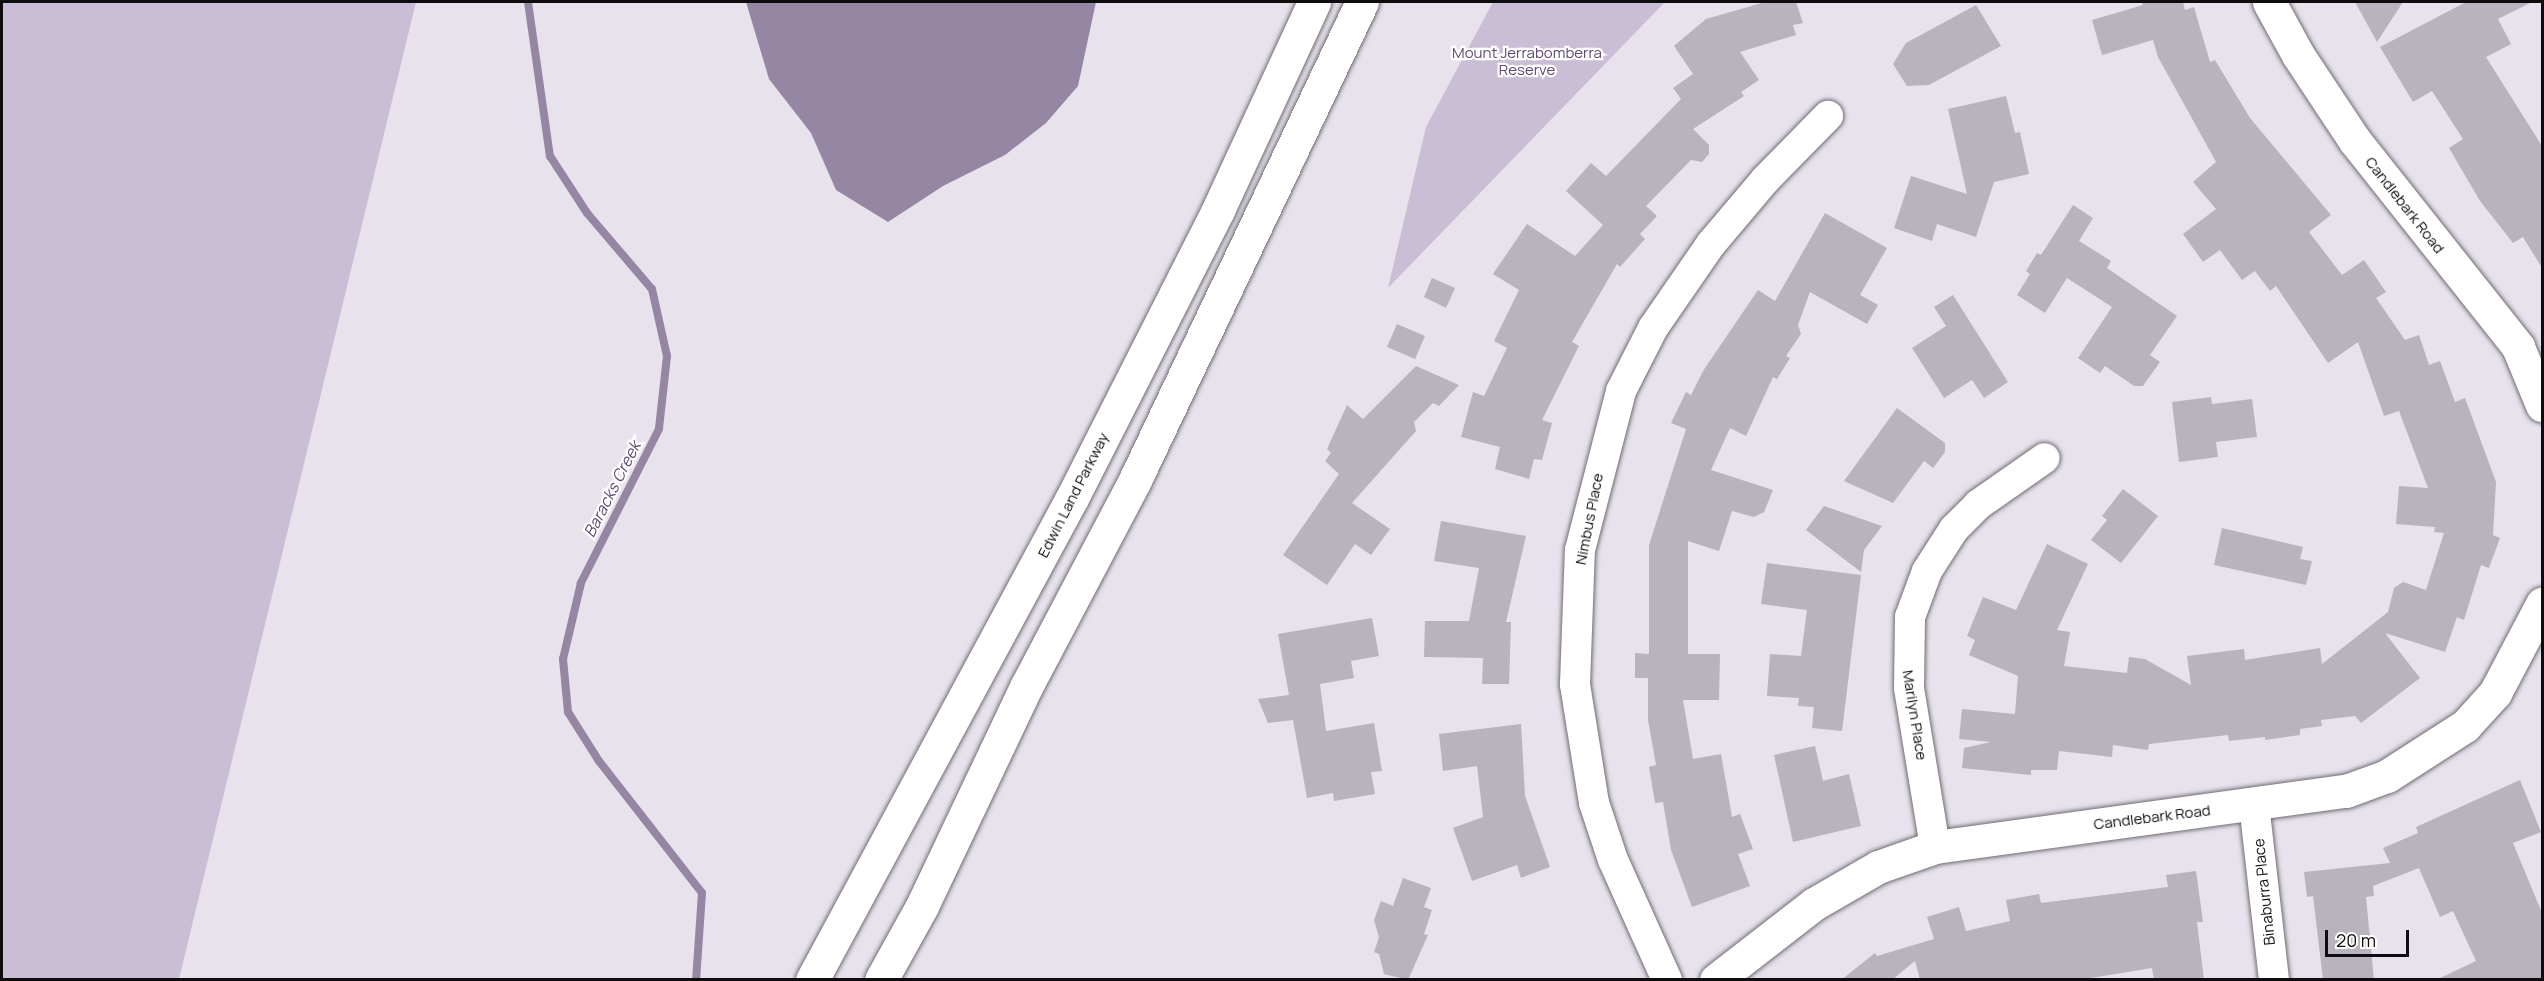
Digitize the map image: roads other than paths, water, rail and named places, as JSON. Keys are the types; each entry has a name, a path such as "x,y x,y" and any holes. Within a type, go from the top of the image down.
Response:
{"main road":[{"name":"Edwin Land Parkway","path":"813,980 1072,498 1218,210 1314,2"},
{"path":"881,980 922,906 1027,685 1145,459 1362,2"},
{"name":"Candlebark Road","path":"2269,2 2298,55 2355,141 2518,347 2542,405"},
{"name":"Candlebark Road","path":"1716,980 1814,904 1878,867 1935,847 1983,837 2346,791 2387,776 2425,755 2465,726 2495,693 2542,604"}],"street":[{"name":"Nimbus Place","path":"1667,980 1612,860 1594,802 1575,684 1580,550 1621,392 1653,328 1719,235 1765,180 1828,116"},
{"name":"Marilyn Place","path":"1935,847 1909,688 1910,617 1927,572 1954,529 1992,494 2045,458"},
{"name":"Binaburra Place","path":"2254,804 2274,980"}],"waterway":[{"name":"Baracks Creek","path":"528,2 550,156 587,213 652,289 667,356 659,429 581,583 563,659 568,712 599,761 702,893 696,980"}],"park label":[{"name":"Mount Jerrabomberra Reserve","path":"1527,60"}]}
